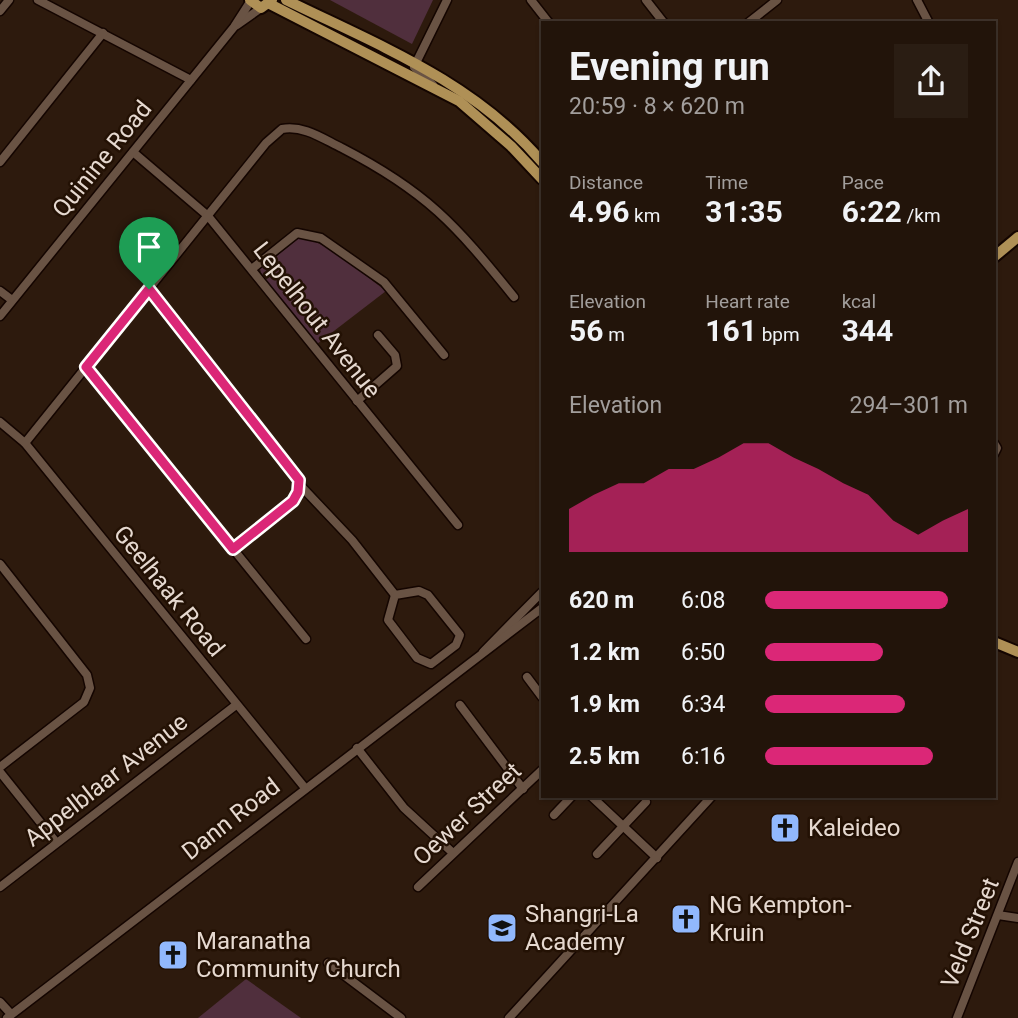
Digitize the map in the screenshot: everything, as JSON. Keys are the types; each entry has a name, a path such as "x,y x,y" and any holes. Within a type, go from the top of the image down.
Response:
{"main road":[{"path":"286,0 465,91 503,121 541,161"},
{"path":"250,1 268,4 466,106 517,151 541,178"},
{"path":"503,121 519,145 517,151"},
{"path":"996,255 1018,237"},
{"path":"996,643 1018,652"}],"street":[{"path":"0,11 9,0"},
{"path":"38,0 191,80"},
{"path":"437,90 414,69 414,63 447,0"},
{"path":"531,0 547,21"},
{"path":"646,0 662,21"},
{"path":"750,21 776,0"},
{"path":"917,0 928,21"},
{"name":"Quinine Road","path":"0,316 234,27 250,1"},
{"name":"Quinine Road","path":"234,27 268,4"},
{"path":"0,162 103,33"},
{"path":"25,443 273,135 282,129 300,129 386,171 422,195 465,236 514,297"},
{"name":"Lepelhout Avenue","path":"133,152 208,216 253,268 458,525"},
{"path":"253,268 297,233 321,238 384,282 444,355"},
{"path":"149,289 295,471 299,484 352,540 395,595"},
{"path":"0,290 12,300"},
{"path":"357,401 397,366 395,355 378,335"},
{"path":"86,367 306,639"},
{"name":"Geelhaak Road","path":"0,422 25,443 305,788"},
{"path":"233,549 293,501 299,484"},
{"path":"0,564 87,675 90,688 82,705 0,769 56,842"},
{"path":"419,591 428,595 458,631 459,641 434,663 420,662 388,620 395,595 419,591"},
{"name":"Dann Road","path":"482,654 541,593"},
{"name":"Dann Road","path":"9,1016 541,609"},
{"path":"527,677 541,696"},
{"name":"Appelblaar Avenue","path":"0,887 236,705"},
{"path":"460,705 523,789"},
{"path":"357,748 404,808 453,853"},
{"name":"Oewer Street","path":"418,887 541,771"},
{"path":"554,815 570,798"},
{"path":"593,798 657,858"},
{"path":"522,1018 512,1014 710,798"},
{"path":"597,854 646,802"},
{"name":"Veld Street","path":"957,1018 1018,862"},
{"path":"999,915 1018,918"},
{"path":"328,963 401,1018"},
{"path":"0,1002 9,1016"}],"shaded area":[{"path":"330,0 433,0 412,44"},
{"path":"302,236 331,249 386,291 317,344 262,276 260,269"},
{"path":"246,979 301,1018 198,1018"}],"place":[{"name":"Kaleideo","path":"785,828"},
{"name":"NG Kempton- Kruin","path":"686,919"},
{"name":"Shangri-La Academy","path":"502,928"},
{"name":"Maranatha Community Church","path":"173,955"}],"route":[{"path":"149,289 295,471 299,480 298,492 293,501 233,549 86,367 149,289"}]}
